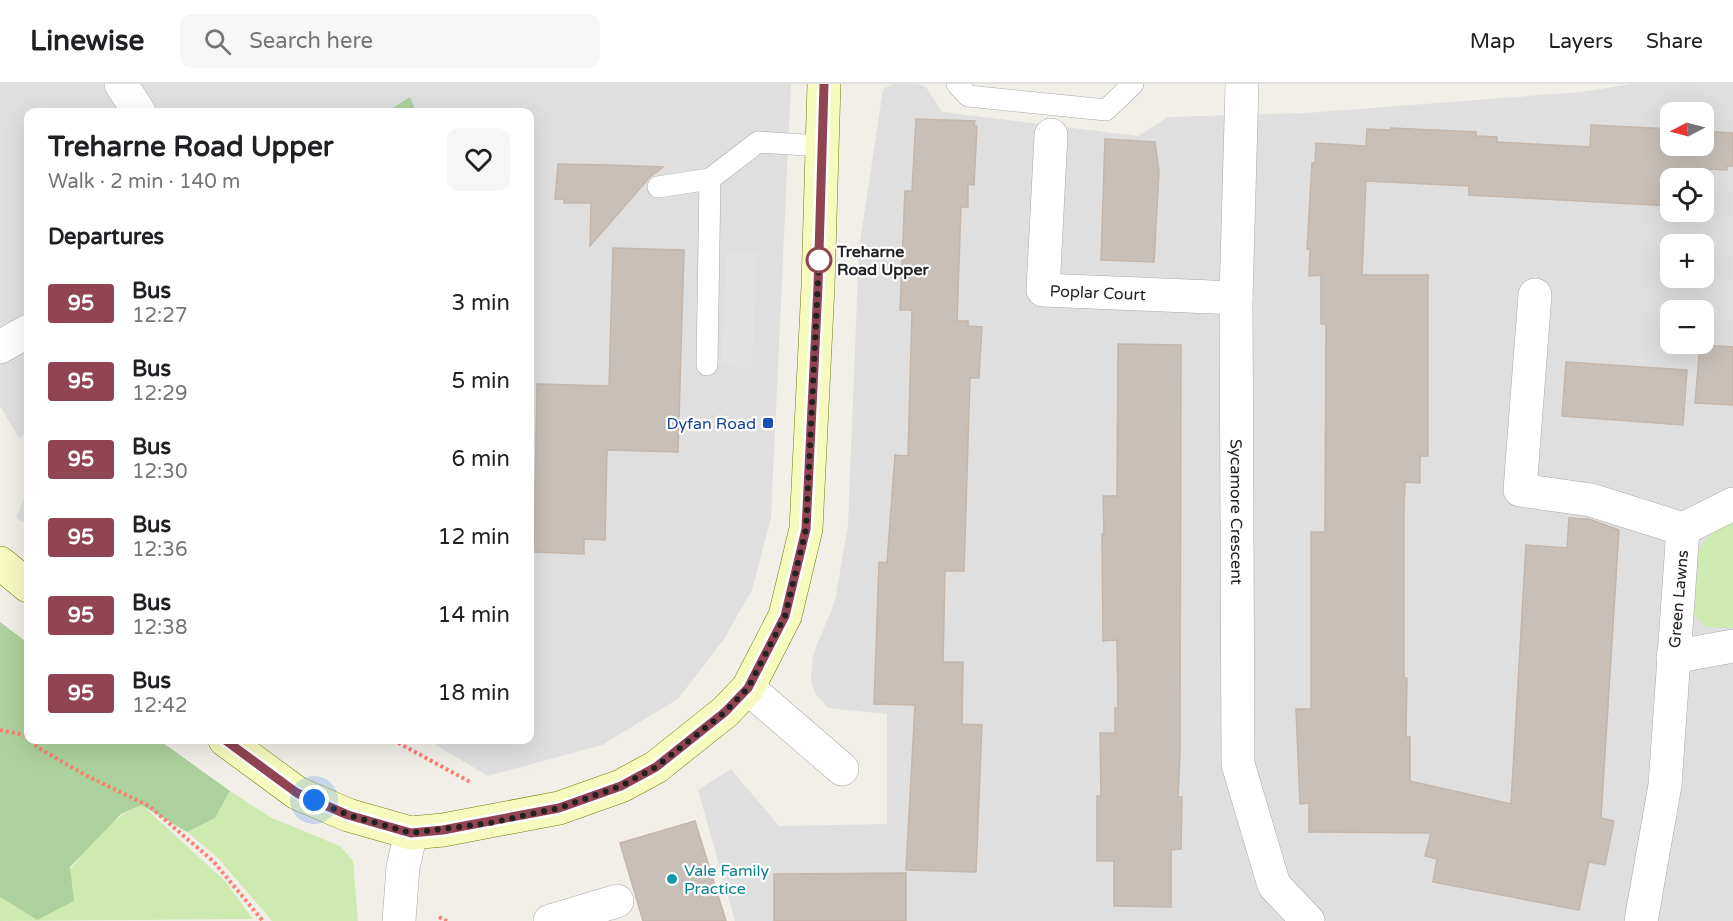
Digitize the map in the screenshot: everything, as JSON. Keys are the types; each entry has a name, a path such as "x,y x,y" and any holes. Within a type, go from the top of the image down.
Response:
{"street":[{"path":"121,84 136,108"},
{"path":"230,744 297,793 348,815 411,833 490,823 536,813 621,786 656,767 725,712 748,688 785,616 806,529 818,286 824,84"},
{"name":"Sycamore Crescent","path":"1242,84 1236,298 1238,764 1274,885 1308,921"},
{"name":"Poplar Court","path":"1051,135 1043,290 1236,298"},
{"name":"Green Lawns","path":"1535,295 1520,490 1591,500 1683,529 1665,785 1641,921"},
{"path":"0,347 24,333"},
{"path":"1683,529 1733,504"},
{"path":"0,563 24,583"},
{"path":"1673,657 1733,646"},
{"path":"748,688 842,769"},
{"path":"399,921 403,867 411,833"},
{"path":"550,921 616,901"}],"lane":[{"path":"957,84 968,96 1106,110 1134,84"},
{"path":"658,187 710,179 758,142 822,146"},
{"path":"707,365 710,179"}],"path":[{"path":"0,730 24,736"},
{"path":"35,744 86,775 149,806 213,861 263,921"},
{"path":"400,744 478,787"}],"shaded area":[{"path":"0,84 791,84 771,518 752,590 724,639 678,699 602,745 488,776 434,744 534,744 534,108 24,108 24,435 19,438 0,406"},
{"path":"893,84 917,84 926,87 942,112 1138,136 1168,117 1306,113 1581,92 1632,84 1733,84 1733,921 735,921 698,790 731,769 779,826 887,824 887,714 828,708 815,694 811,680 813,655 835,601 848,525 859,249 883,89"},
{"path":"727,252 757,253 752,368 721,366"},
{"path":"24,498 24,523 16,518"}],"green space":[{"path":"410,97 414,108 393,108"},
{"path":"1733,520 1733,628 1705,627 1690,610 1693,569 1702,545 1710,535"},
{"path":"0,622 24,640 24,744 165,744 230,791 215,818 187,832 141,805 121,814 70,867 74,901 37,920 0,897"},
{"path":"230,791 272,818 340,846 353,861 358,921 272,921 217,857 187,832 215,818"},
{"path":"141,804 226,882 253,919 0,921 0,897 37,920 69,870 95,839 124,814"}],"building":[{"path":"916,119 975,121 974,125 977,126 974,185 968,184 968,207 961,207 957,321 968,321 968,326 982,327 979,378 970,378 964,571 945,571 943,662 963,662 962,724 982,725 976,872 906,870 915,705 874,704 879,562 887,563 895,455 908,456 912,310 900,310 905,191 912,191"},
{"path":"1591,125 1660,128 1660,156 1714,156 1714,132 1733,133 1733,166 1727,166 1727,170 1660,168 1660,205 1469,195 1469,186 1366,181 1362,275 1428,275 1428,456 1420,456 1420,483 1405,482 1404,508 1404,678 1407,678 1406,737 1410,737 1410,781 1511,804 1526,545 1567,548 1569,518 1589,519 1619,530 1601,818 1614,821 1605,865 1589,862 1579,910 1433,882 1437,859 1425,856 1431,833 1309,832 1309,803 1300,804 1296,709 1311,709 1311,532 1325,532 1326,324 1321,324 1321,275 1309,276 1310,249 1307,249 1312,163 1315,163 1316,143 1366,146 1367,129 1391,130 1391,128 1476,132 1476,136 1497,137 1497,142 1590,147"},
{"path":"1105,139 1155,142 1159,172 1154,262 1101,260"},
{"path":"558,164 663,167 650,177 590,246 591,203 564,203 564,199 555,199"},
{"path":"613,248 684,250 678,452 607,450 605,540 584,539 584,554 534,552 537,384 609,386"},
{"path":"1118,344 1181,345 1178,797 1182,797 1181,849 1171,850 1171,907 1114,906 1114,861 1097,861 1097,796 1101,796 1100,733 1115,733 1115,708 1118,708 1117,640 1103,641 1102,534 1104,534 1103,496 1117,496"},
{"path":"1714,346 1733,347 1733,405 1695,403 1699,354 1714,354"},
{"path":"1566,362 1687,370 1683,425 1562,416"},
{"name":"Vale Family Practice","path":"695,821 726,921 643,921 620,843"},
{"path":"906,873 906,921 774,921 774,874"}],"bus line":[{"name":"95","path":"230,744 297,793 348,815 411,833 443,830 490,823 559,808 621,786 656,767 725,712 748,688 785,616 806,529 818,286 824,84"}],"place":[{"name":"Treharne Road Upper","path":"819,260"},
{"name":"Dyfan Road","path":"768,423"},
{"name":"Vale Family Practice","path":"672,879"}],"route":[{"path":"314,800 348,815 411,833 490,823 559,808 621,786 656,767 725,712 748,688 785,616 806,529 819,260"}]}
